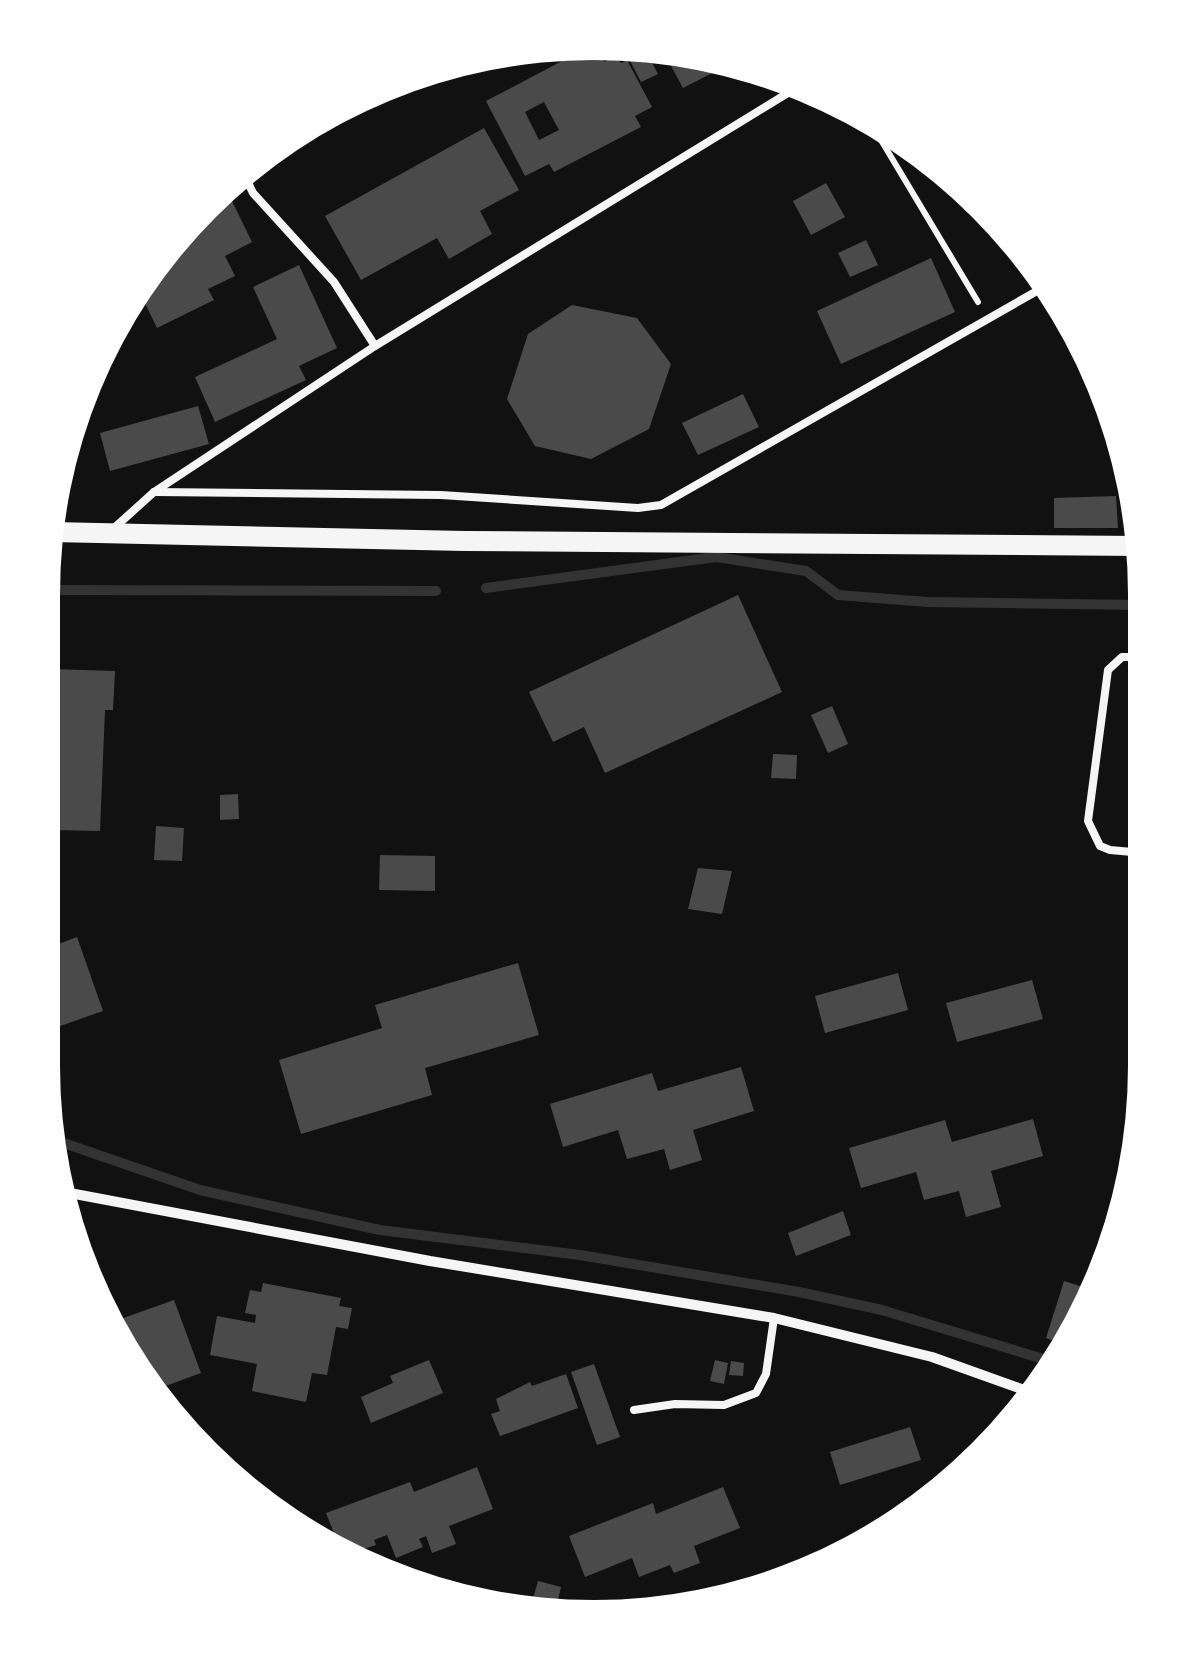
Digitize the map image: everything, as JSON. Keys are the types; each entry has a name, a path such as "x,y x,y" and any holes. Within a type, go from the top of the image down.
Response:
{"main road":[{"path":"64,533 464,542 1126,546"}],"street":[{"path":"76,1194 430,1261 774,1318 932,1357 1020,1388"}],"lane":[{"path":"106,535 154,492 375,346 784,95"},
{"path":"250,186 334,282 375,346"},
{"path":"154,492 441,495 638,508 660,505 1035,293"},
{"path":"1128,657 1122,657 1108,670 1088,821 1100,846 1128,852"},
{"path":"634,1410 675,1404 724,1405 756,1394 766,1374 774,1318"}],"path":[{"path":"885,146 989,320"}],"building":[{"path":"562,61 628,61 652,107 635,116 641,127 554,172 549,164 525,176 486,101","holes":["544,102 559,130 539,140 525,112"]},
{"path":"630,61 653,64 658,74 641,82"},
{"path":"671,66 712,73 683,88"},
{"path":"484,128 519,190 480,211 492,234 449,259 437,238 361,280 325,216"},
{"path":"826,183 845,217 811,235 793,201"},
{"path":"232,202 252,242 225,256 235,276 208,289 214,300 157,328 146,304 170,269"},
{"path":"866,240 878,265 850,277 838,253"},
{"path":"931,258 955,312 841,364 817,311"},
{"path":"299,265 337,348 299,366 306,380 215,422 195,377 277,339 253,287"},
{"path":"572,305 637,318 671,364 649,429 591,459 535,446 507,399 528,334"},
{"path":"743,394 759,427 698,455 682,423"},
{"path":"198,406 209,444 110,471 100,433"},
{"path":"1116,496 1118,528 1054,528 1054,498"},
{"path":"738,595 782,692 605,773 584,727 553,742 529,692"},
{"path":"60,669 115,671 113,710 105,710 100,831 60,830"},
{"path":"832,706 848,744 828,753 811,715"},
{"path":"773,754 797,755 796,779 771,778"},
{"path":"238,794 239,819 220,820 220,795"},
{"path":"156,826 184,828 182,861 154,860"},
{"path":"380,855 435,856 435,891 379,890"},
{"path":"698,868 732,871 722,914 688,909"},
{"path":"77,937 103,1011 60,1026 60,943"},
{"path":"518,963 539,1035 425,1068 432,1095 301,1134 279,1060 382,1028 375,1005"},
{"path":"898,973 908,1010 825,1033 815,996"},
{"path":"1032,980 1043,1019 957,1042 946,1003"},
{"path":"741,1067 754,1111 693,1130 702,1160 670,1170 664,1149 627,1159 618,1130 563,1147 550,1104 652,1073 658,1091"},
{"path":"1033,1119 1043,1156 991,1171 1001,1207 966,1217 959,1191 924,1200 916,1172 861,1188 849,1148 945,1120 952,1142"},
{"path":"843,1211 851,1235 796,1256 788,1233"},
{"path":"1064,1281 1080,1286 1052,1340 1046,1338"},
{"path":"263,1283 341,1298 339,1306 352,1308 348,1329 336,1327 327,1375 312,1373 306,1402 252,1391 257,1364 210,1355 217,1316 255,1323 256,1315 245,1313 250,1290 261,1292"},
{"path":"174,1300 201,1373 166,1386 124,1318"},
{"path":"429,1360 443,1393 371,1423 361,1397 393,1383 390,1376"},
{"path":"715,1360 728,1363 724,1384 710,1381"},
{"path":"731,1361 744,1363 743,1376 729,1375"},
{"path":"594,1364 620,1437 597,1445 571,1372"},
{"path":"566,1374 578,1408 500,1436 491,1414 500,1411 496,1399 530,1382 532,1386"},
{"path":"910,1427 921,1460 840,1485 830,1452"},
{"path":"477,1467 493,1509 449,1526 456,1544 432,1553 426,1536 419,1539 423,1547 396,1558 387,1535 366,1548 333,1531 326,1513 410,1482 414,1492"},
{"path":"723,1487 740,1528 694,1546 700,1563 674,1573 670,1565 639,1577 632,1558 585,1577 569,1536 653,1503 656,1514"},
{"path":"538,1581 561,1587 558,1599 534,1596"}],"waterway":[{"path":"486,588 716,557 806,571 838,595 928,602 1128,605"},
{"path":"60,590 436,591"},
{"path":"66,1144 200,1190 380,1230 580,1255 799,1292 882,1310 1041,1358"}]}
